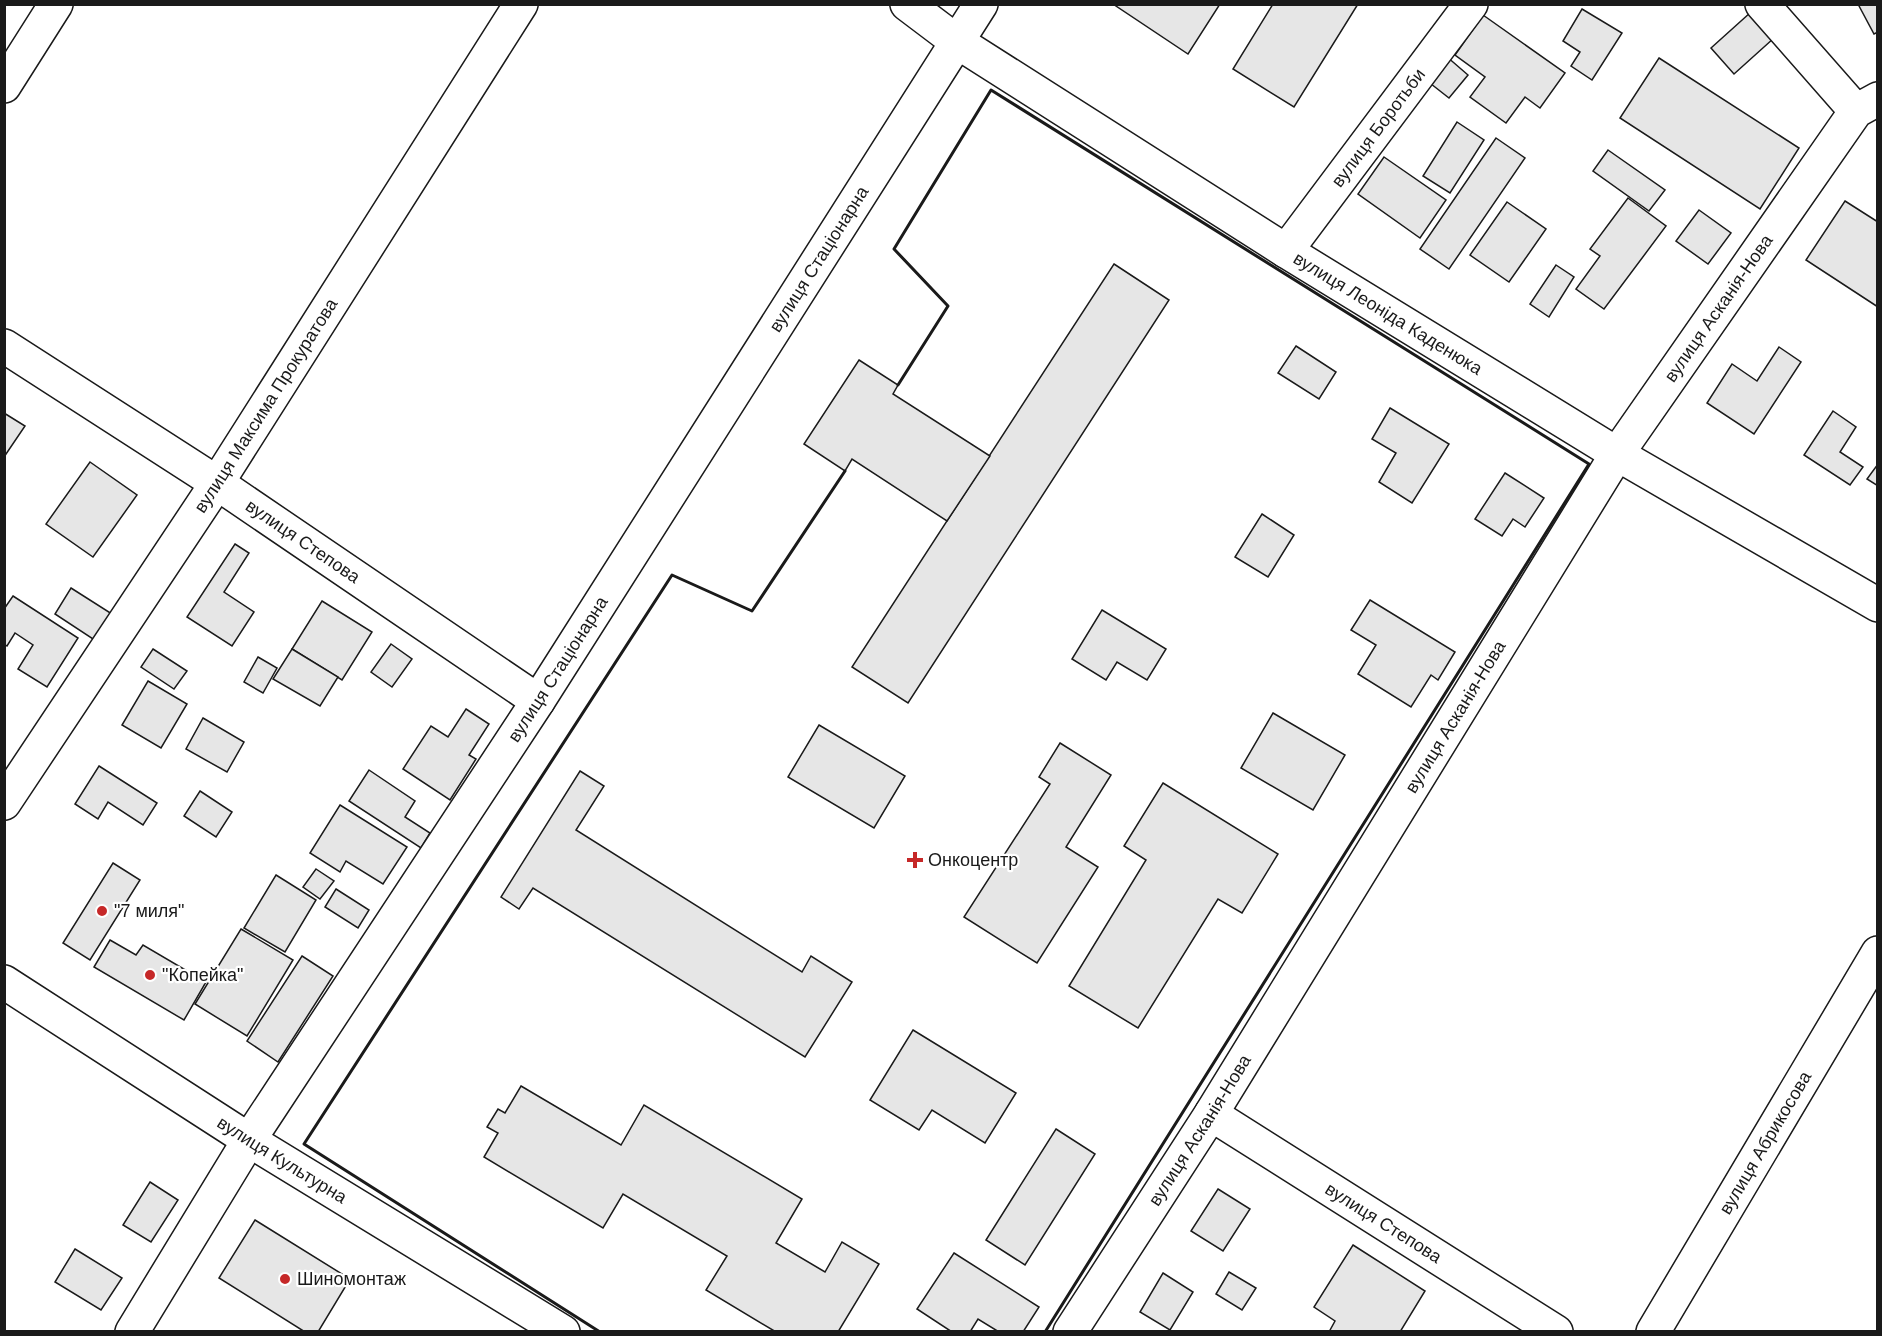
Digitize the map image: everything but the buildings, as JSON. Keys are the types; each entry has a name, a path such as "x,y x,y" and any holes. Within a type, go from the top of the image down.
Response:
{"street":[{"path":"4,86 56,4"},
{"name":"вулиця Максима Прокуратова","path":"4,803 217,483 521,4"},
{"name":"вулиця Леоніда Каденюка","path":"907,4 956,41 1286,252 1617,454 1878,605"},
{"name":"вулиця Стаціонарна","path":"132,1332 249,1140 538,701 981,4"},
{"name":"вулиця Боротьби","path":"1286,252 1471,4"},
{"path":"1762,4 1867,105"},
{"name":"вулиця Асканія-Нова","path":"1071,1332 1211,1114 1617,454 1867,105"},
{"name":"вулиця Степова","path":"4,346 217,483 538,701"},
{"name":"вулиця Абрикосова","path":"1653,1332 1878,953"},
{"name":"вулиця Культурна","path":"4,982 249,1140 563,1332"},
{"name":"вулиця Степова","path":"1211,1114 1556,1332"}],"wall":[{"path":"898,385 948,306 894,249 991,90 1589,464 1045,1332"},
{"path":"600,1332 304,1144 672,575 752,611 845,471"}],"place":[{"name":"Онкоцентр","path":"915,860"},
{"name":"\"7 миля\"","path":"102,911"},
{"name":"\"Копейка\"","path":"150,975"},
{"name":"Шиномонтаж","path":"285,1279"}]}
